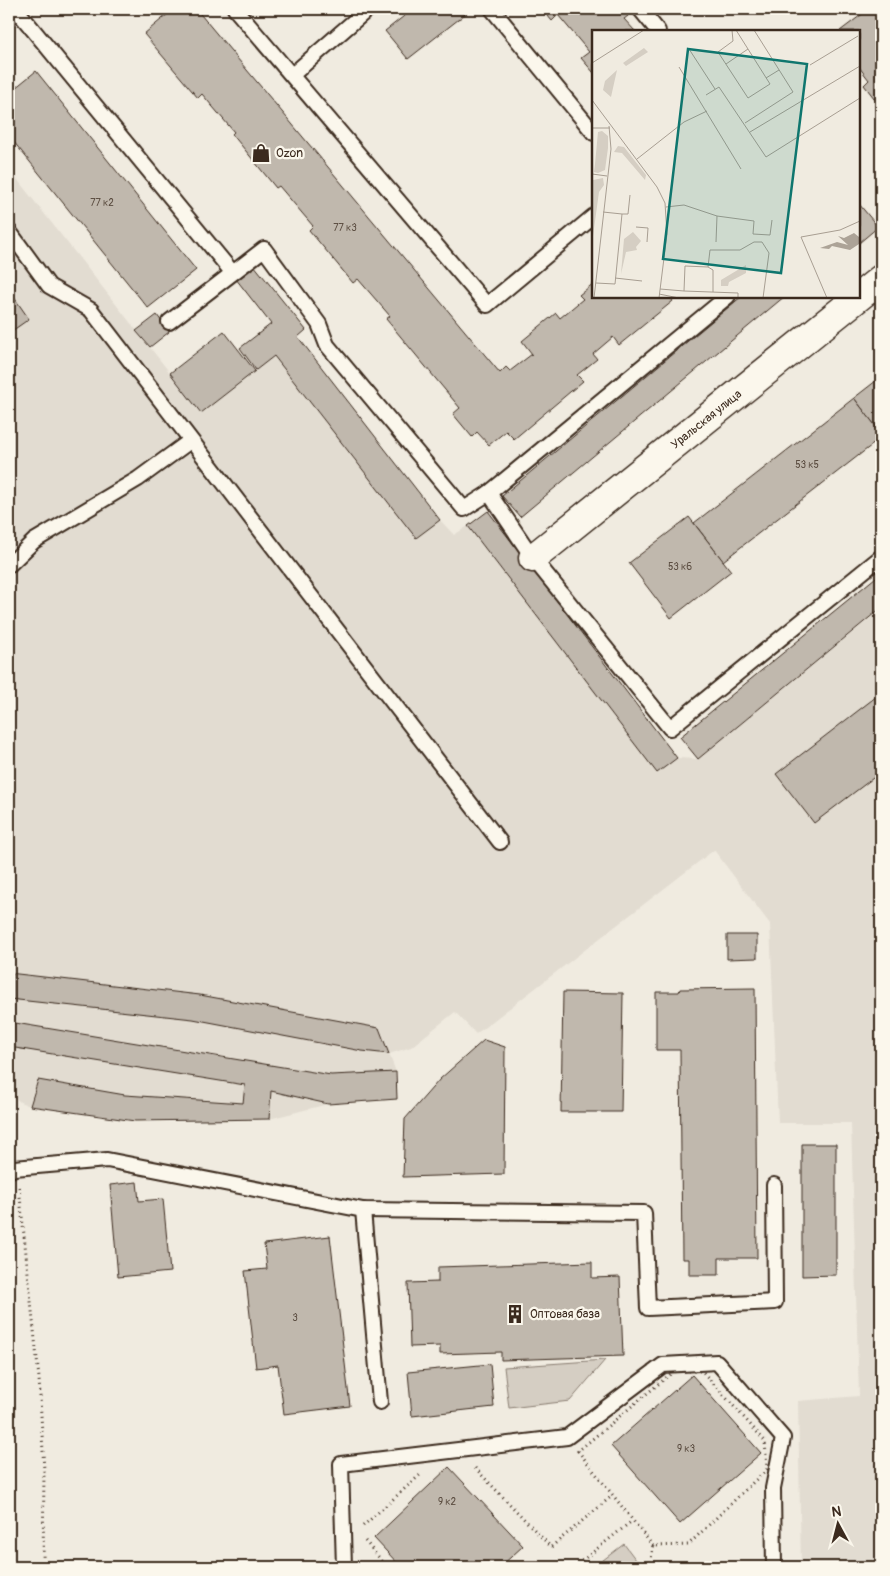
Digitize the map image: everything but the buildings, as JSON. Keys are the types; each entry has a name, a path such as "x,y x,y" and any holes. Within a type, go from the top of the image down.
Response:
{"street":[{"name":"Уральская улица","path":"860,296 881,279"},
{"name":"Уральская улица","path":"533,558 857,298"}],"lane":[{"path":"16,9 232,272"},
{"path":"235,9 487,305 592,218"},
{"path":"292,75 368,9"},
{"path":"492,9 592,131"},
{"path":"640,9 657,30"},
{"path":"9,231 49,286 91,310 500,842"},
{"path":"169,322 264,249 319,324 326,345 464,509 489,493 726,298"},
{"path":"9,565 34,541 138,478 190,441"},
{"path":"489,493 533,558 670,728 881,557"},
{"path":"11,1170 107,1160 363,1210 644,1213 648,1308 775,1302 774,1186"},
{"path":"363,1210 380,1402"},
{"path":"344,1567 340,1464 567,1437 663,1365 717,1362 783,1438 772,1488 774,1567"}],"path":[{"path":"11,1170 20,1189 40,1378 44,1470 43,1567"},
{"path":"650,1567 653,1546 578,1451 674,1371 702,1371 765,1441 766,1469 688,1545 653,1546"},
{"path":"470,1463 551,1547 612,1496"},
{"path":"357,1532 423,1473"},
{"path":"574,1567 632,1521"},
{"path":"363,1539 387,1567"}],"shaded area":[{"path":"9,169 201,412 274,356 416,538 440,520 454,535 468,526 657,772 677,758 698,759 881,609 881,1567 801,1567 798,1401 859,1396 851,1123 778,1123 770,924 714,850 476,1034 455,1012 411,1047 389,1054 396,1072 397,1099 328,1104 269,1119 135,1121 30,1106 20,1102 9,1092"},
{"path":"605,1360 570,1401 509,1408 504,1367"},
{"path":"624,1544 636,1560 634,1567 594,1567"}],"place":[{"name":"Ozon","path":"261,153"},
{"name":"Оптовая база","path":"515,1314"}]}
